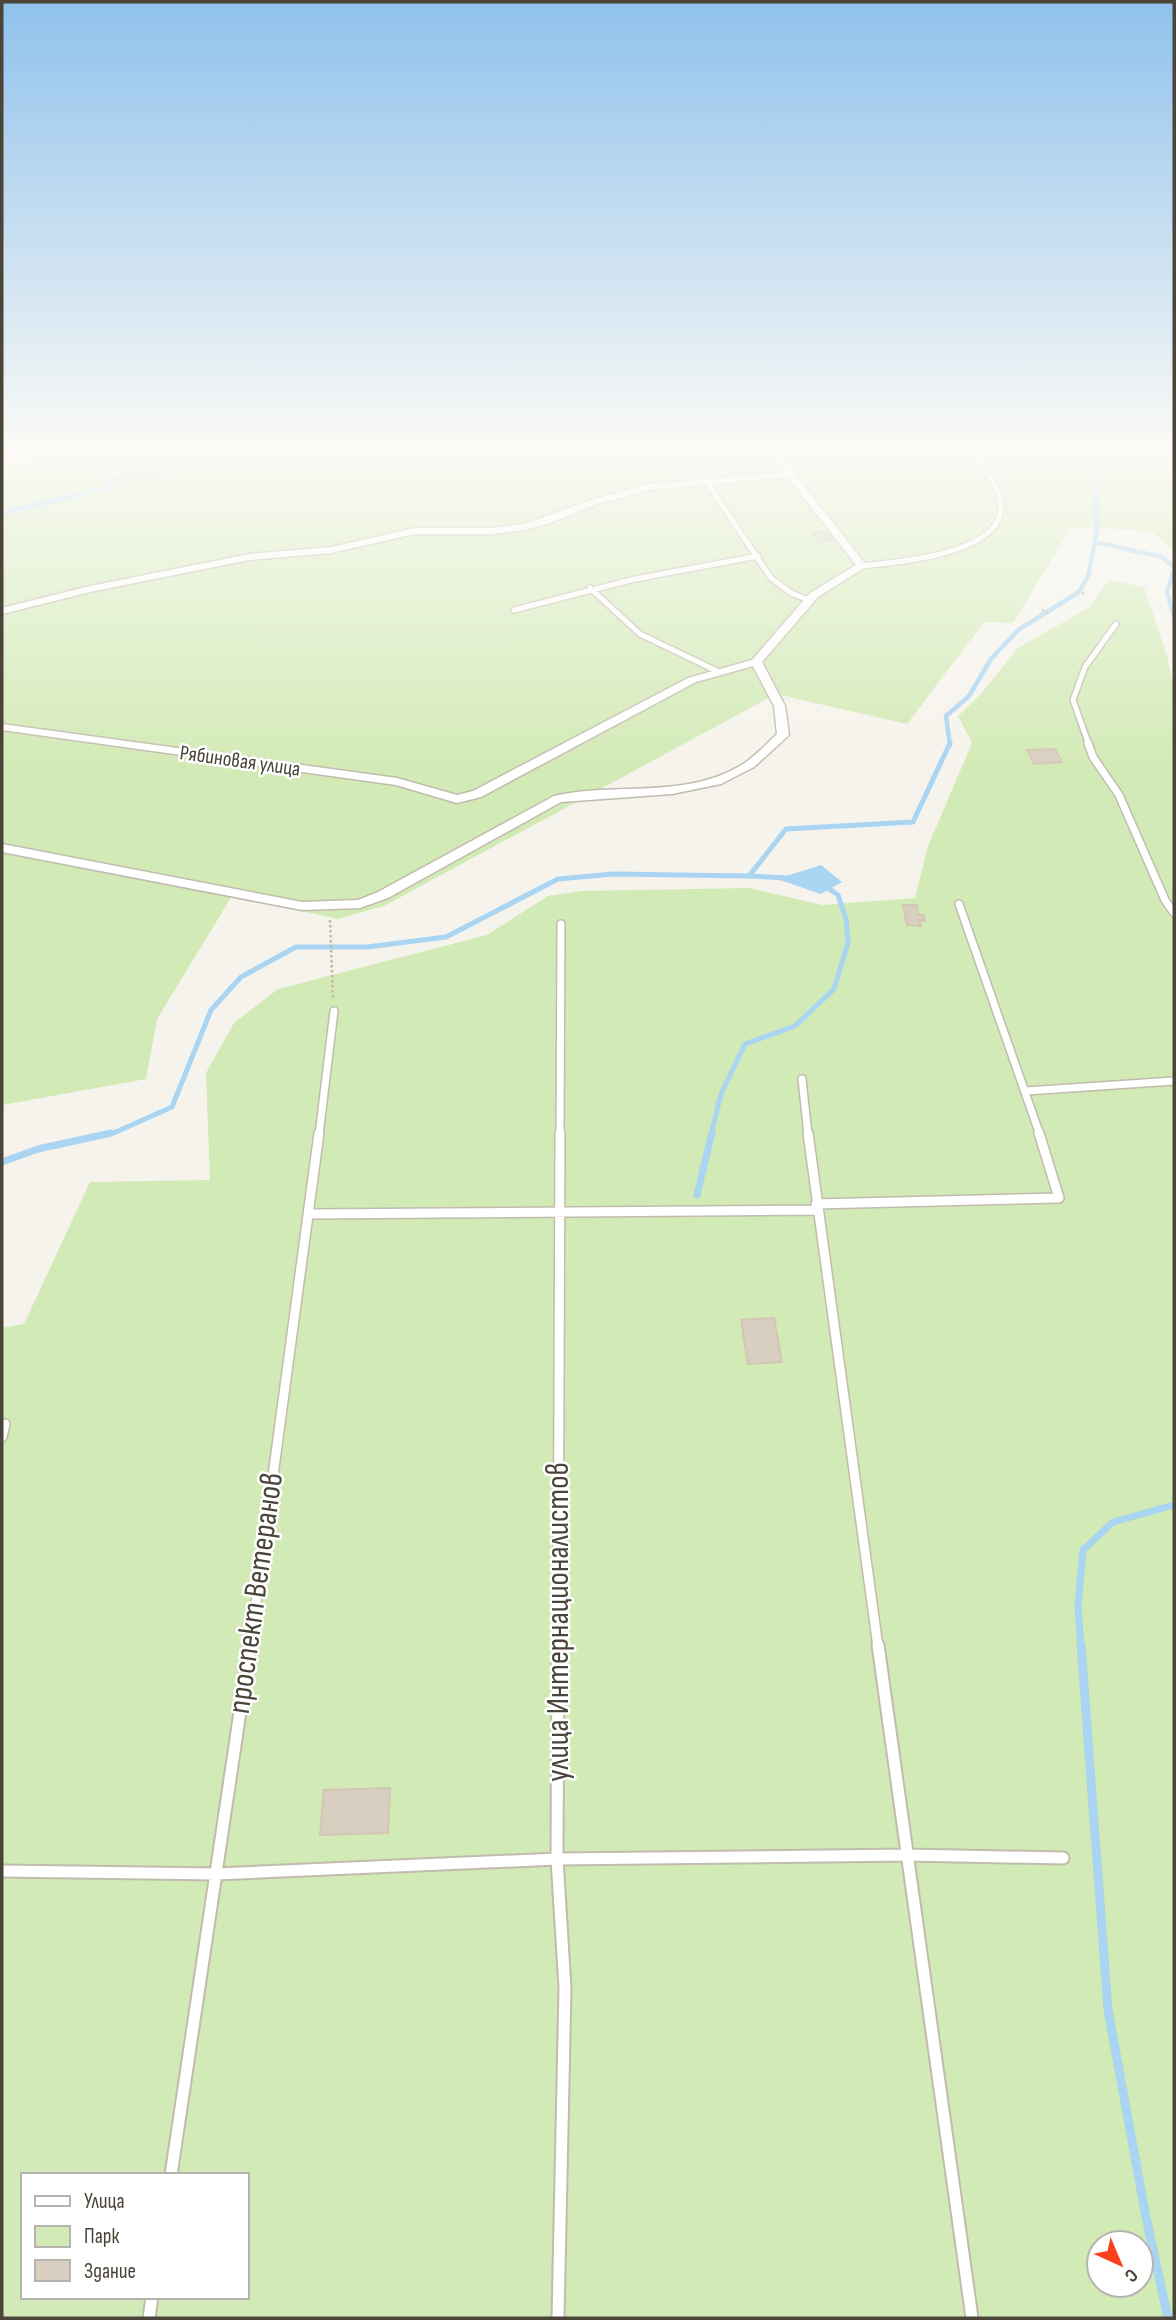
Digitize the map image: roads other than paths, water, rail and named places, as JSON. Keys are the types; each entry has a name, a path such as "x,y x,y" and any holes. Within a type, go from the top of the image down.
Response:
{"street":[{"path":"2,611 90,589 258,556"},
{"path":"717,671 756,663 814,595 862,566 854,556"},
{"path":"2,848 302,906 360,904 383,895 558,799 580,794 668,790 702,785 740,771 783,735 785,721 780,707 773,689 756,663"},
{"name":"Рябиновая улица","path":"2,727 397,782 457,799 477,794 692,680 717,671"}],"lane":[{"path":"514,610 590,588 756,556"},
{"path":"758,556 771,578 780,586 809,600"},
{"path":"862,566 914,561 932,556"},
{"path":"590,588 639,634 717,671"},
{"path":"1116,624 1085,667 1073,700 1093,757 1119,795 1165,900 1174,913"},
{"path":"310,1214 816,1207 1059,1198 1026,1091 959,904"},
{"name":"улица Интернационалистов","path":"558,2318 565,1989 557,1859 562,925"},
{"name":"проспект Ветеранов","path":"171,2173 217,1874 310,1214 334,1011"},
{"path":"802,1079 816,1207 972,2318"},
{"path":"1026,1091 1174,1081"},
{"path":"2,1437 5,1424"},
{"path":"2,1871 217,1874 557,1859 908,1855 1063,1858"},
{"path":"149,2318 152,2299"}],"water":[{"path":"821,865 842,882 821,894 777,879"}],"waterway":[{"path":"950,743 946,716 969,696 991,659 1018,630 1079,592 1088,576 1092,556"},
{"path":"1159,556 1174,567"},
{"path":"1174,570 1167,592 1174,617"},
{"path":"749,876 786,829 913,822 950,743"},
{"path":"103,1135 116,1132 172,1107 211,1010 241,977 296,947 367,947 446,937 558,879 613,874 749,876"},
{"path":"749,876 788,878"},
{"path":"711,1135 721,1094 745,1044 795,1026 834,989 848,943 846,919 838,895 825,886"},
{"path":"2,1162 38,1149 111,1133"},
{"path":"697,1195 712,1133"},
{"path":"1081,1647 1078,1606 1083,1550 1113,1522 1174,1505"},
{"path":"1081,1645 1108,2010 1146,2217 1168,2318"}]}
